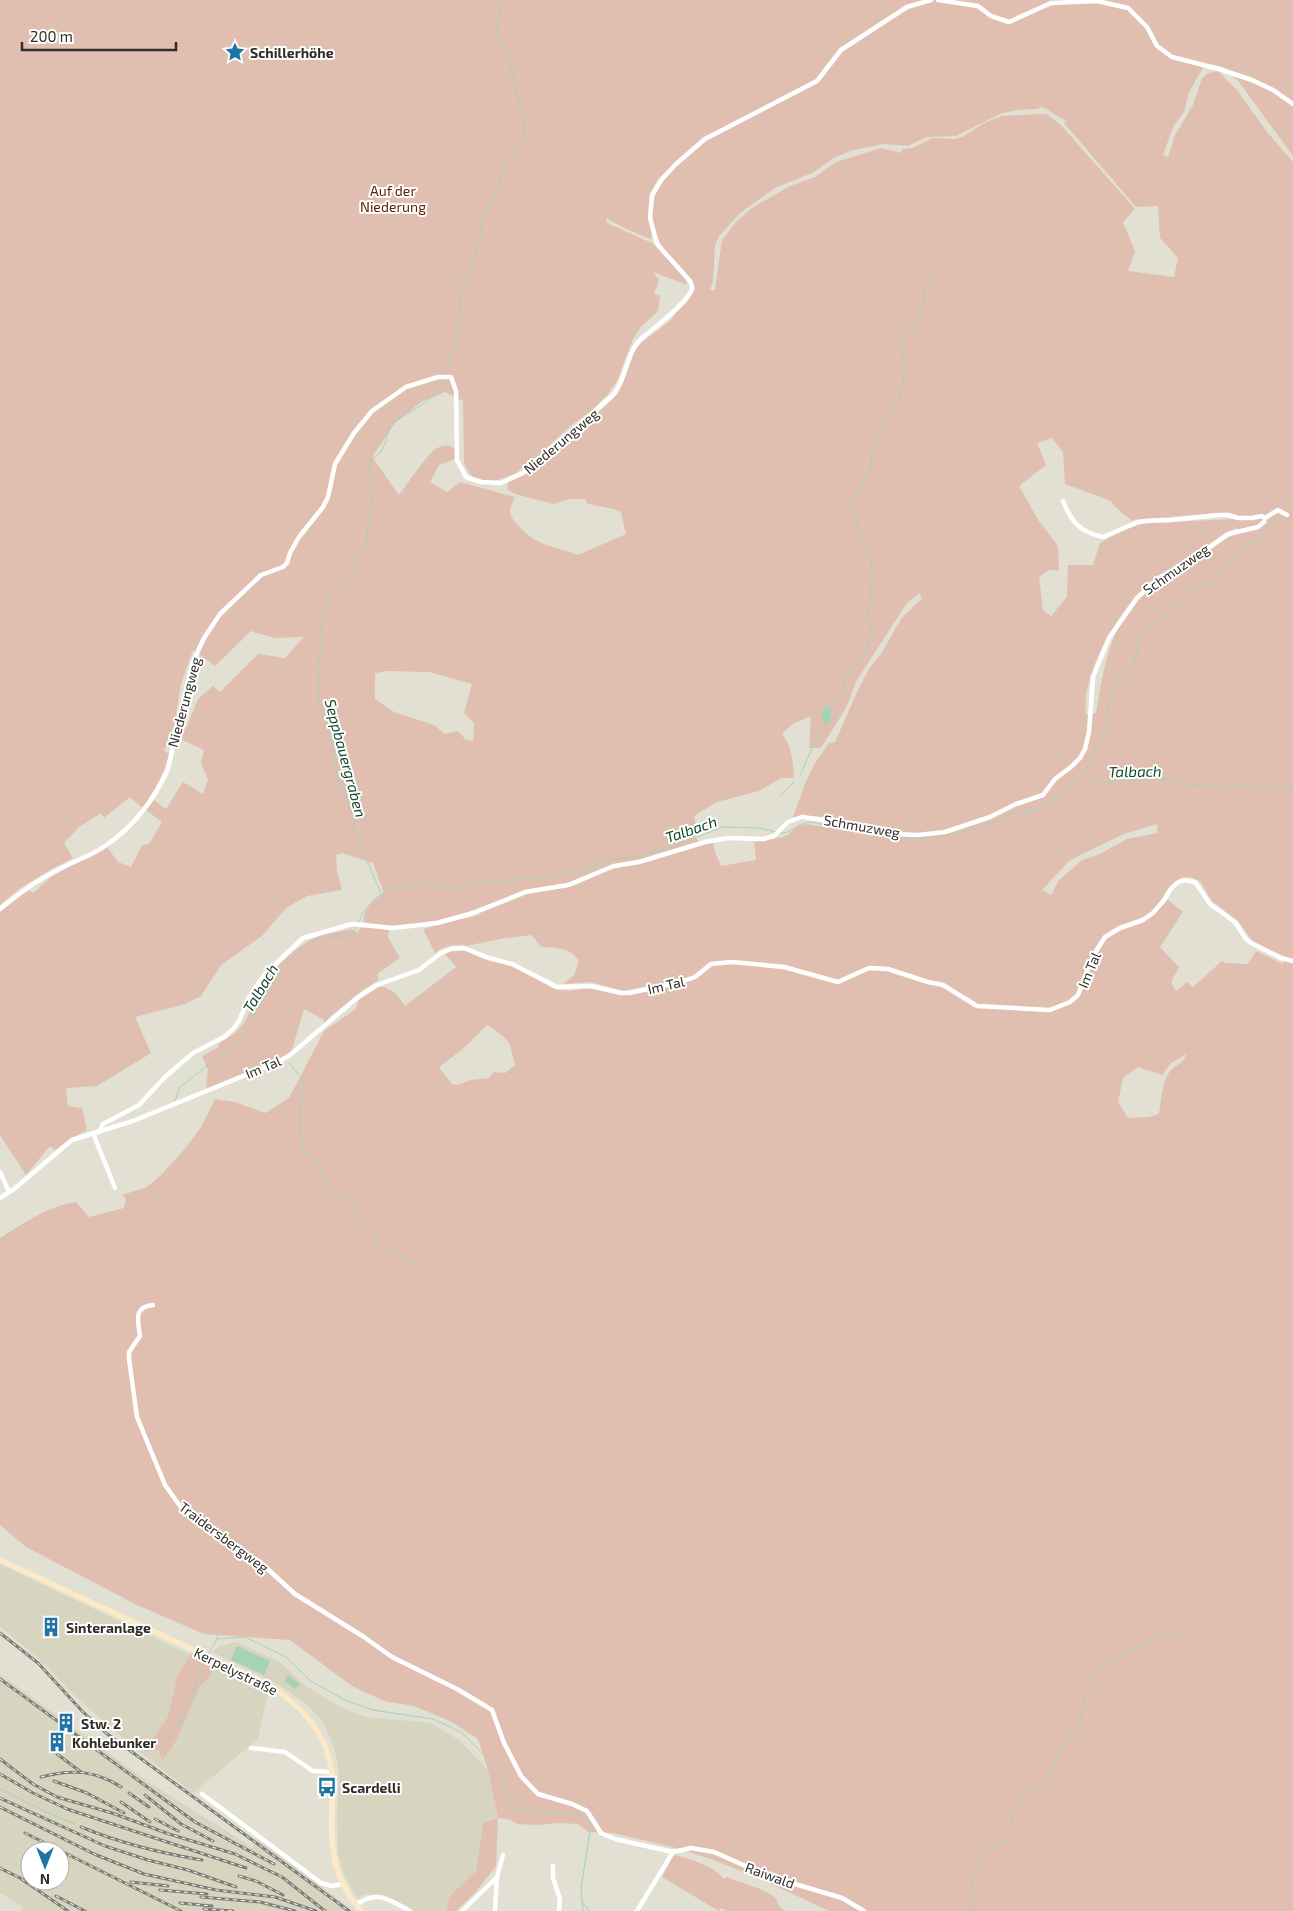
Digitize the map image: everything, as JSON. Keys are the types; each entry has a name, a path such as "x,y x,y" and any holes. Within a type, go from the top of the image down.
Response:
{"main road":[{"name":"Kerpelystraße","path":"0,1560 267,1684 284,1694 299,1707 319,1736 326,1750 332,1772 331,1842 336,1869 342,1884 362,1911"}],"street":[{"name":"Niederungweg","path":"657,244 650,218 652,195 662,179 676,164 705,139 817,81 841,50 873,28 908,7 930,0"},
{"path":"938,0 978,6 992,16 1009,22 1051,3 1097,1 1128,8 1147,27 1157,46 1172,56 1252,80 1273,90 1293,104"},
{"name":"Niederungweg","path":"0,909 22,891 53,872 103,848 141,814 161,784 168,769 192,664 204,638 220,614 261,575 283,567 287,563 299,537 323,507 328,497 335,464 354,433 372,411 406,387 438,377 451,377 456,391 457,460 466,477 481,482 501,483 522,473 542,458 614,394 620,387 632,352 638,342 665,321 691,292 692,286 690,281 657,244 650,241"},
{"path":"1064,501 1074,522 1081,529 1103,538 1146,520 1171,520 1228,515 1238,518 1262,516 1265,518 1278,510 1288,514"},
{"name":"Schmuzweg","path":"788,822 802,817 816,818 894,834 945,832 990,817 1016,804 1043,795 1055,779 1080,758 1085,748 1089,732 1093,677 1109,638 1136,598 1159,578 1193,559 1228,534 1260,526 1265,518"},
{"name":"Im Tal","path":"96,1133 103,1124 139,1105 165,1076 193,1053 224,1037 234,1028 249,997 264,974 303,938 352,924 393,928 437,922 473,913 526,892 568,886 614,866 639,862 704,842 728,838 764,839 774,836 788,822"},
{"name":"Im Tal","path":"0,1198 72,1140 188,1099 280,1061 290,1055 370,989 384,981 419,970 441,953 451,949 464,948 489,958 512,964 551,984 564,988 592,986 621,993 630,992 681,982 695,977 711,964 720,962 784,967 838,982 847,980 862,970 878,968 943,985 977,1006 1050,1010 1062,1006 1078,995 1093,956 1105,937 1120,928 1144,920 1153,913 1177,883 1184,880 1196,882 1210,904 1235,922 1246,939 1257,947 1281,958 1293,961"},
{"path":"96,1133 115,1188"},
{"path":"0,1172 9,1192"},
{"name":"Traidersbergweg","path":"153,1305 144,1306 139,1312 140,1336 129,1352 132,1387 138,1417 148,1445 165,1485 180,1506 220,1538 260,1562 295,1594 364,1637 392,1657 457,1689"},
{"name":"Raiwald","path":"457,1689 492,1710 504,1743 521,1776 538,1794 572,1804 587,1811 601,1833 615,1839 673,1852 691,1848 714,1852 768,1876 842,1898 864,1911"},
{"path":"251,1748 285,1752 313,1771 332,1772"},
{"path":"202,1794 321,1883 332,1886 342,1884"},
{"path":"637,1911 673,1852"},
{"path":"495,1911 497,1877 503,1855"},
{"path":"553,1866 553,1878 560,1900 559,1911"},
{"path":"462,1911 497,1877"},
{"path":"356,1905 365,1898 375,1896 410,1911"}],"shaded area":[{"path":"828,706 831,707 831,721 825,724 821,716 822,709"},
{"path":"0,1564 268,1692 258,1739 193,1793 133,1747 77,1698 37,1657 0,1627"},
{"path":"237,1642 280,1662 304,1685 342,1708 366,1717 431,1723 459,1740 488,1770 498,1818 483,1823 476,1872 451,1895 446,1911 413,1911 379,1895 363,1895 358,1898 345,1877 338,1854 339,1774 336,1755 325,1725 308,1705 274,1682 212,1652 220,1646"},
{"path":"237,1646 270,1661 264,1675 231,1660"},
{"path":"0,1674 148,1782 252,1847 258,1840 354,1911 21,1911 22,1906 0,1893"},
{"path":"288,1675 300,1684 295,1689 284,1681"}],"green space":[{"name":"Auf der Niederung","path":"0,0 1293,0 1293,156 1239,82 1225,68 1212,64 1203,68 1189,92 1184,112 1173,127 1163,155 1168,157 1175,135 1193,105 1202,78 1208,73 1218,71 1237,90 1267,132 1293,162 1293,1911 829,1911 763,1880 711,1859 672,1847 613,1833 588,1832 578,1824 518,1824 508,1819 498,1818 488,1770 478,1739 452,1722 414,1706 384,1701 352,1686 290,1640 204,1634 137,1605 26,1547 0,1525 0,1238 36,1216 66,1204 76,1202 89,1217 124,1208 126,1199 122,1195 147,1187 159,1177 184,1150 201,1127 215,1099 235,1102 265,1113 289,1098 324,1031 356,1009 359,999 377,987 385,987 395,993 405,1006 456,967 445,954 452,950 462,949 483,959 517,967 552,988 560,990 569,991 588,988 608,992 657,991 653,985 623,991 591,982 563,984 574,975 579,961 572,953 567,951 558,948 541,947 532,935 466,946 450,946 435,953 423,929 479,915 531,893 574,886 609,869 649,861 713,842 721,866 756,860 754,842 783,837 796,827 806,824 839,829 843,821 815,816 793,817 806,781 815,763 829,743 835,742 869,669 881,654 901,619 922,598 919,593 907,603 857,680 846,708 821,748 809,748 811,716 794,723 782,734 790,749 794,778 781,778 759,791 717,802 694,816 697,828 693,834 699,842 639,860 624,862 571,883 524,891 460,915 421,924 389,926 364,922 367,908 384,893 373,863 342,853 336,855 337,870 342,890 307,896 286,908 263,935 221,965 201,996 185,1004 135,1017 151,1053 97,1086 66,1088 68,1106 82,1108 87,1130 55,1150 50,1146 26,1175 0,1135 0,912 28,890 33,893 52,876 107,847 118,862 131,867 142,845 149,844 162,822 146,810 154,800 166,809 183,782 203,794 208,780 201,763 204,750 178,738 187,726 198,699 213,686 220,692 258,654 285,658 304,637 274,638 251,631 215,666 193,650 181,684 174,726 164,751 169,753 165,768 143,808 130,797 104,818 101,813 79,827 64,843 73,858 20,888 0,905","holes":["1041,107 1067,120 1064,123 1136,207 1158,206 1160,238 1178,258 1174,277 1128,271 1135,251 1123,222 1135,209 1060,124 1046,114 1040,114 1002,116 986,122 962,137 954,139 933,138 912,148 902,149 902,153 881,148 836,162 815,177 790,186 752,208 735,223 722,240 715,290 710,290 713,281 715,245 720,235 740,213 775,188 812,173 834,158 850,151 883,144 908,146 926,137 956,136 1002,113 1038,109","672,170 656,192 652,209 653,222 661,244 668,255 693,283 695,289 669,322 642,342 635,350 624,381 618,393 608,404 525,474 508,482 507,489 515,494 553,504 570,499 585,499 588,504 614,509 621,512 626,534 578,555 539,542 525,533 512,518 510,510 515,497 460,482 447,492 430,482 439,465 456,459 456,450 448,446 442,446 434,450 399,495 372,457 395,423 421,402 445,392 463,401 464,464 472,477 492,482 514,474 539,455 569,427 591,411 608,394 617,381 633,339 641,327 658,311 660,296 654,294 659,280 653,272 687,285 685,277 654,244 607,223 606,218 650,239 652,237 650,219 651,199 657,181 663,174","1052,438 1063,452 1065,484 1111,501 1115,507 1131,520 1218,513 1236,514 1236,519 1145,523 1111,537 1100,543 1093,565 1068,565 1067,597 1051,616 1043,610 1039,577 1049,570 1059,570 1058,546 1039,521 1019,486 1046,465 1037,443","1237,528 1238,533 1147,590 1125,616 1117,631 1106,662 1096,713 1086,715 1089,681 1095,663 1114,626 1137,594 1164,572 1186,560 1224,534","388,671 429,672 472,684 464,713 474,723 473,741 465,739 458,731 445,734 434,725 394,712 375,699 375,673","1157,824 1158,833 1127,839 1100,854 1082,860 1059,880 1051,895 1042,890 1070,860 1124,834","1190,877 1200,881 1212,901 1239,922 1252,941 1284,956 1283,964 1256,951 1248,964 1225,963 1222,961 1193,987 1187,982 1176,991 1171,982 1179,967 1160,947 1183,912 1167,899 1148,919 1111,935 1089,962 1103,937 1113,929 1149,913 1157,906 1167,890 1175,882","487,1025 508,1041 516,1064 505,1073 494,1072 489,1078 471,1080 457,1085 452,1084 439,1067 464,1048","1186,1054 1184,1060 1167,1075 1159,1114 1149,1117 1128,1118 1118,1102 1123,1078 1138,1067 1162,1075 1171,1063"]},
{"path":"361,927 389,930 388,937 400,958 377,974 379,980 364,989 332,1015 324,1024 324,1020 304,1009 291,1053 206,1090 208,1070 202,1056 219,1047 218,1044 240,1027 248,1016 259,991 278,966 304,944 313,939 326,934 352,929 357,933"},
{"path":"191,1654 215,1666 212,1673 199,1688 176,1741 162,1761 159,1750 144,1751 168,1717 178,1674"},
{"path":"498,1818 496,1866 475,1893 456,1911 446,1911 450,1896 476,1871 483,1823"},
{"path":"676,1855 696,1861 715,1870 724,1879 727,1877 768,1893 775,1898 780,1907 785,1911 727,1911 721,1908 719,1911 662,1877 673,1856"}],"waterway":[{"name":"Seppbauergraben","path":"446,372 459,328 463,283 473,266 477,249 482,239 481,222 487,212 508,159 514,154 515,149 523,139 525,128 510,64 497,32 500,9 498,0"},
{"path":"831,706 841,697 846,679 868,647 872,625 866,617 872,585 871,560 858,529 857,520 850,512 849,503 856,496 863,480 870,471 872,452 885,419 899,399 904,372 900,363 903,358 901,343 903,337 915,326 924,305 923,293 935,274"},
{"name":"Seppbauergraben","path":"321,616 334,589 352,571 356,558 367,540 371,520 370,512 373,504 371,496 374,490 369,465 371,459 383,448 392,423 429,399 435,394 444,380"},
{"path":"1081,776 1089,766 1099,739 1106,728 1107,710 1124,669 1134,665 1139,643 1146,630 1163,618 1170,608 1175,607 1190,590 1213,581 1228,563 1229,558 1262,537 1268,525 1286,516"},
{"name":"Seppbauergraben","path":"320,621 323,641 318,662 319,708 332,737 333,759 338,779 355,820 353,828 381,893"},
{"path":"800,776 814,743 825,724"},
{"name":"Talbach","path":"779,833 787,832 801,824 811,822 893,839 940,837 983,826 1016,812 1036,810 1067,790 1081,776 1105,783 1117,780 1151,778 1226,789 1237,785 1265,791 1280,782 1293,788"},
{"path":"780,796 794,782"},
{"name":"Talbach","path":"358,923 364,911 376,898 385,892 410,885 436,885 454,888 479,882 534,879 672,847 722,827 759,828 776,832"},
{"name":"Talbach","path":"175,1101 180,1087 243,1038 273,980 289,960 313,941 329,937 351,936 357,927"},
{"path":"289,1063 299,1075"},
{"path":"303,1079 304,1091 299,1116 303,1150 319,1162 324,1177 336,1193 348,1197"},
{"path":"351,1200 356,1205 360,1219 372,1234 379,1248 419,1265"},
{"name":"Talbach","path":"217,1639 218,1628"},
{"path":"1158,1637 1179,1631"},
{"path":"209,1653 217,1639 245,1637 286,1657 311,1681 347,1701 373,1710 433,1719 461,1732 499,1770 515,1809 578,1814 586,1817 591,1825 581,1888 583,1911"},
{"path":"1089,1686 1095,1671 1154,1639"},
{"path":"160,1750 179,1724 206,1659"},
{"path":"1010,1827 1019,1796 1037,1788 1044,1781 1062,1749 1079,1725 1086,1693"},
{"path":"0,1789 75,1824"},
{"path":"967,1911 973,1879 978,1865 986,1855 1005,1843 1009,1833"},
{"path":"582,1902 590,1911"}],"railway":[{"path":"0,1633 38,1663 82,1711 106,1733 349,1911"},
{"path":"0,1679 195,1822 274,1864"},
{"path":"57,1754 81,1772"},
{"path":"0,1759 33,1784 57,1797 112,1813 169,1834 235,1854 282,1877 325,1911"},
{"path":"41,1777 73,1772 92,1774 121,1787"},
{"path":"0,1774 33,1793 67,1809 246,1868"},
{"path":"54,1781 87,1793 124,1813"},
{"path":"129,1793 149,1807"},
{"path":"145,1795 181,1824 213,1841"},
{"path":"0,1798 105,1846 148,1860 188,1870 236,1887"},
{"path":"121,1802 150,1822"},
{"path":"0,1807 94,1854 144,1874 216,1890 275,1897 316,1911"},
{"path":"155,1819 178,1831"},
{"path":"81,1827 140,1847 202,1860"},
{"path":"25,1833 181,1911"},
{"path":"0,1868 20,1878 68,1911"},
{"path":"239,1876 256,1881 283,1895"},
{"path":"131,1882 168,1886"},
{"path":"160,1890 207,1894"},
{"path":"56,1896 85,1911"},
{"path":"201,1897 260,1902 295,1911"},
{"path":"180,1903 212,1906"},
{"path":"204,1909 233,1911"}],"place":[{"name":"Schillerhöhe","path":"235,52"},
{"name":"Sinteranlage","path":"51,1627"},
{"name":"Stw. 2","path":"66,1723"},
{"name":"Kohlebunker","path":"57,1742"},
{"name":"Scardelli","path":"327,1787"}]}
